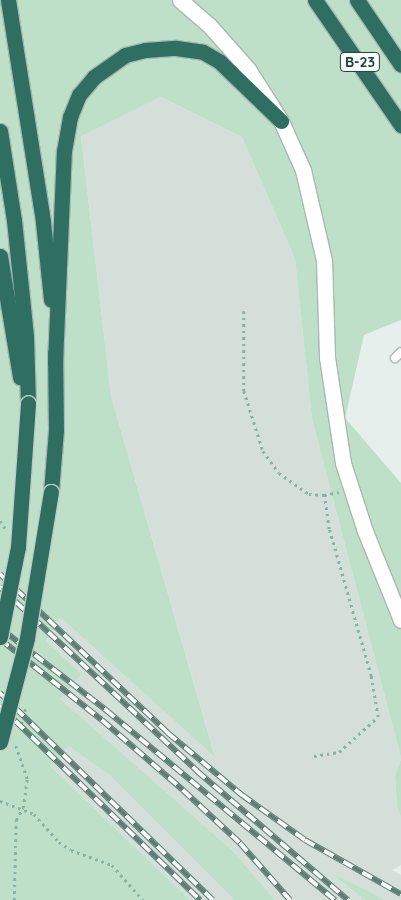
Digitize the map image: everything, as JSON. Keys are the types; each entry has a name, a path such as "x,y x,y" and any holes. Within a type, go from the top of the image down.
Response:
{"highway":[{"path":"8,0 43,222 56,324"},
{"name":"B-23","path":"315,0 401,126"},
{"name":"B-23","path":"357,0 401,65"},
{"path":"0,742 27,638 47,528 56,430 56,324 64,151 70,117 79,95 94,77 125,55 145,50 176,48 203,52 225,67 281,121"},
{"path":"0,131 14,220 19,336 28,403 18,547 0,637"},
{"path":"0,256 19,336"}],"main road":[{"path":"180,0 209,25 242,62 281,121 306,178 319,228 324,260 327,357 343,464 362,522 401,620"}],"lane":[{"path":"395,358 401,352"}],"path":[{"path":"244,311 244,391 263,451 279,474 309,494 324,495 329,529 372,676 378,717 338,752 314,756"},
{"path":"0,801 23,808 34,814 59,842 71,850 112,865 143,900"},
{"path":"14,900 16,820 23,808"}],"shaded area":[{"path":"161,97 242,137 295,259 312,419 401,758 395,775 397,806 401,818 401,865 392,870 401,875 401,900 385,900 334,875 365,900 275,900 233,851 59,699 46,641 60,617 215,756 111,396 81,135"},
{"path":"69,745 108,774 234,900 190,900 50,766"}],"green space":[{"path":"0,0 401,0 401,320 364,335 345,418 401,483 401,758 312,419 295,259 242,137 161,97 81,136 111,396 215,757 60,617 46,641 81,674 60,699 233,851 275,900 234,900 108,774 69,746 50,766 190,900 0,900"},
{"path":"401,759 401,818 397,806 395,775"},
{"path":"331,873 378,896 385,900 365,900"}],"railway":[{"path":"0,574 168,733 242,795 305,840 401,894"},
{"path":"0,587 197,771 348,900"},
{"path":"0,628 106,710 335,900"},
{"path":"0,639 102,720 183,790 240,843 290,900"},
{"path":"0,693 213,900"},
{"path":"0,706 200,900"}]}
